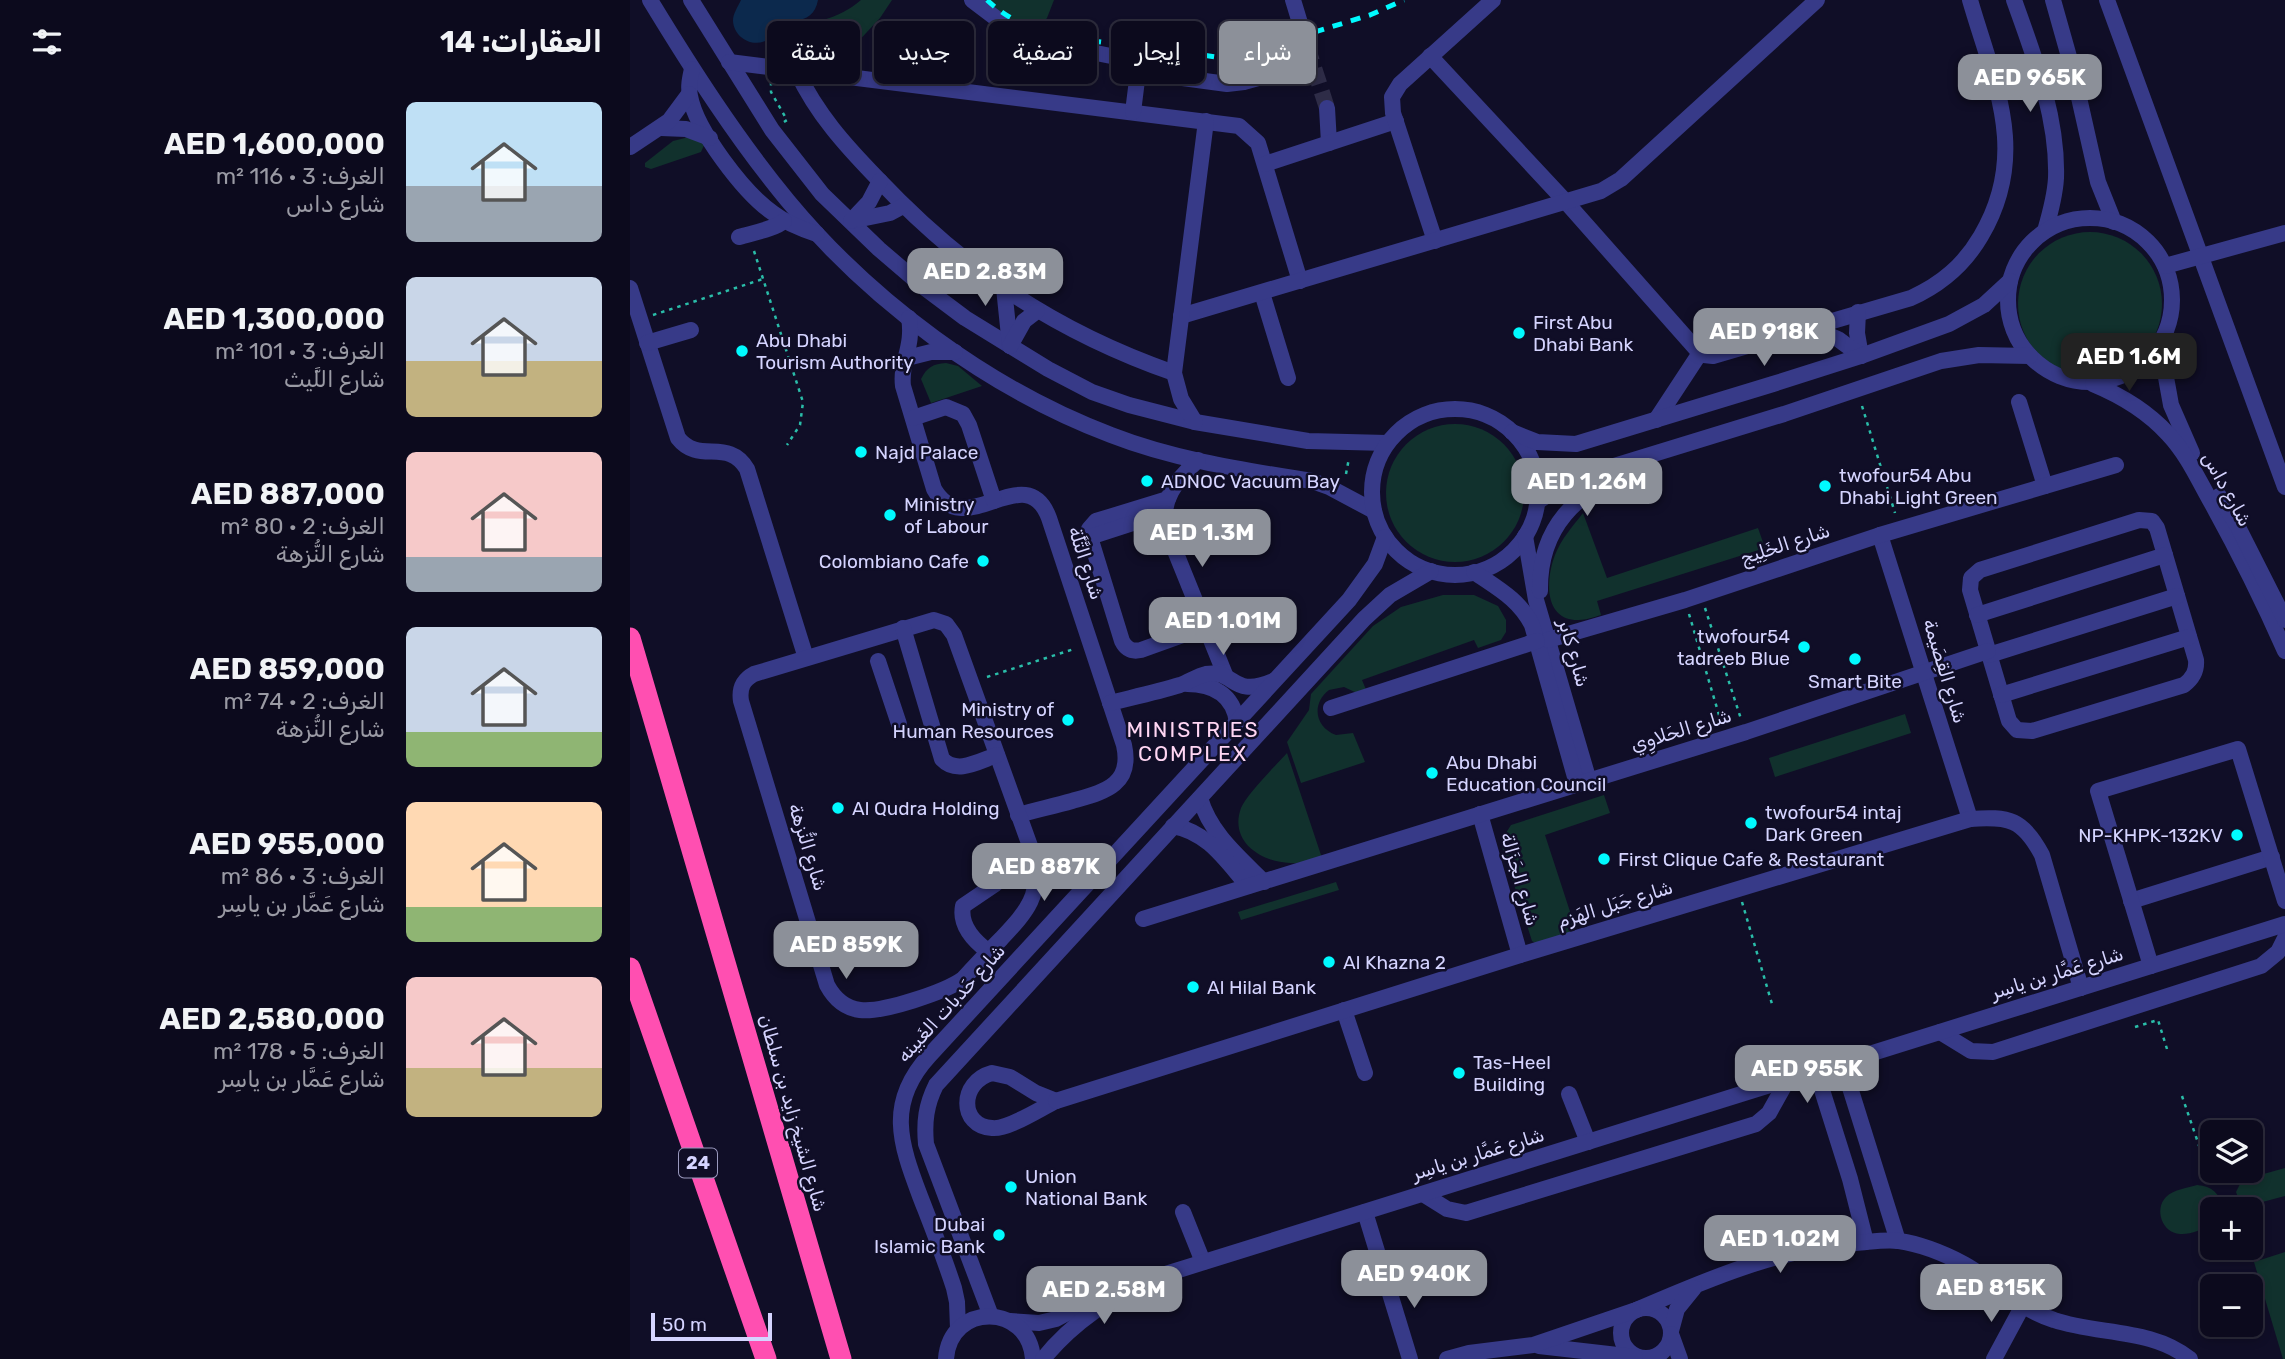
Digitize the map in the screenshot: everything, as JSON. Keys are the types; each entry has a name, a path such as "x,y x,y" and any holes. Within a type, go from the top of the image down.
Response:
{"highway":[{"name":"شارع الشيخ زايد بن سلطان","path":"630,638 841,1359"},
{"name":"24","path":"630,968 766,1359"}],"street":[{"path":"649,0 692,69 788,201 866,282 955,352 1023,394 1111,436 1198,460 1312,481 1374,510"},
{"path":"691,0 772,130 822,194 921,285 965,318 1092,392 1129,405 1195,422 1308,440 1387,443"},
{"path":"972,0 1031,40 1111,56"},
{"path":"1293,0 1299,21"},
{"path":"1435,241 1396,121 1392,105 1395,90 1493,0"},
{"path":"1181,316 1601,191 1621,179 1817,0"},
{"path":"1430,56 1566,202 1700,353 1709,356 1911,298 1941,282 1971,253 1996,208 2004,182 2007,147 2001,107 1969,0"},
{"path":"2014,0 2039,70 2053,138 2056,178 2053,204 2045,231"},
{"path":"2053,0 2073,71 2098,182 2114,222"},
{"path":"2107,0 2285,487"},
{"path":"729,62 767,68"},
{"path":"692,69 690,94 710,138 737,177 766,208 784,221 818,234"},
{"path":"860,80 1231,124 1247,131 1258,143 1300,281"},
{"path":"803,84 831,128 903,206 948,245 1037,311 1128,357 1174,373"},
{"path":"1133,112 1136,84"},
{"path":"630,147 661,128 677,113 690,94"},
{"path":"1327,108 1328,143"},
{"path":"1195,422 1181,399 1174,373 1206,121"},
{"path":"1265,164 1396,121"},
{"path":"661,128 686,129 710,138"},
{"path":"851,222 869,202 880,181"},
{"path":"851,222 890,213 903,206"},
{"path":"751,233 763,218 766,208"},
{"path":"2086,218 2114,222 2127,227 2149,243 2165,266 2172,292 2170,319 2160,344 2152,355 2130,372 2118,378 2091,383 2064,378 2052,373 2030,356 2015,334 2010,321 2007,294 2013,269 2026,247 2045,231 2072,220 2086,218"},
{"path":"751,233 776,228 784,221"},
{"path":"2165,266 2285,233"},
{"path":"1512,432 1537,442 1576,444 1656,420 1861,356 1971,314 2010,281"},
{"path":"630,288 675,431 682,443 701,452 721,451 734,454 747,469 806,658"},
{"path":"1004,288 1010,346"},
{"path":"1265,292 1291,377"},
{"path":"1010,346 1024,321 1037,311"},
{"path":"1858,312 1857,333 1861,356"},
{"name":"شارع التَّلَّة","path":"909,318 911,338 902,378 934,489 944,502 958,509 1010,495 1025,495 1043,505 1126,754 1126,763 1119,780 1105,791 1018,815"},
{"path":"1810,327 1838,340 1861,356"},
{"path":"647,343 691,330"},
{"name":"شارع داس","path":"2160,344 2166,385 2178,424 2196,461 2237,525 2285,621"},
{"path":"907,358 931,352 955,352"},
{"path":"1656,420 1700,353"},
{"path":"1537,502 1572,479 1960,357 1999,354 2030,356"},
{"name":"شارع داس","path":"2091,383 2126,399 2142,410 2183,452 2228,533 2285,652"},
{"path":"2019,402 2045,486"},
{"path":"912,418 946,407 963,414 994,501"},
{"path":"1447,409 1475,411 1501,423 1512,432 1528,452 1533,464 1537,502 1525,536 1512,552 1500,561 1474,572 1445,574 1431,571 1405,558 1385,537 1374,510 1372,489 1375,468 1387,443 1396,432 1413,420 1447,409"},
{"path":"1543,621 1542,569 1549,543 1561,520 1579,499 1602,482 1671,448"},
{"path":"1198,460 1183,475 1166,506 1167,531 1226,677"},
{"name":"شارع الخَلِيج","path":"1331,708 1543,641 1685,600 1880,535 2116,465"},
{"path":"1166,506 1090,537 1122,641 1126,647 1140,650 1205,627"},
{"path":"2143,519 2155,525 2177,596 2196,667 2192,678 2184,685 2027,732 2017,730 2011,724 1969,586 1973,574 2143,519"},
{"name":"شارع القِصَيمة","path":"1880,535 1970,819"},
{"name":"شارع كابر","path":"1525,536 1531,579 1543,621 1543,641 1583,782"},
{"name":"شارع حَدبات الغَبينه","path":"958,1329 954,1288 903,1148 900,1119 906,1090 919,1066 1368,577 1385,537"},
{"path":"1977,615 2165,555"},
{"path":"946,1359 948,1346 958,1329 973,1319 990,1316 926,1144 925,1120 931,1096 943,1075 1371,612 1403,586 1431,571"},
{"name":"شارع كابر","path":"1474,572 1511,596 1543,641"},
{"name":"شارع الحَلاوِي","path":"1143,919 1746,732 1923,672 2177,596"},
{"name":"شارع النُّزهة","path":"934,620 946,624 954,635 1034,857 1036,881 1030,905 963,979 944,990 876,1009 860,1010 851,1008 831,992 827,985 740,695 744,682 749,677 806,658 934,620"},
{"path":"904,628 942,759 949,765 962,766 997,755"},
{"path":"2001,695 2189,637"},
{"path":"878,661 894,726 929,715"},
{"path":"1110,704 1185,684 1208,674 1226,677 1241,687 1252,688 1276,680"},
{"path":"1185,684 1206,685 1220,691 1234,708 1237,722"},
{"path":"2151,966 2098,791 2238,749 2285,901"},
{"path":"1200,797 1206,817 1256,884"},
{"name":"شارع الجَزَالة","path":"1480,814 1520,955"},
{"name":"شارع جَبَل الهَزم","path":"1056,1101 1001,1073 983,1075 970,1088 967,1097 971,1115 977,1122 994,1129 1004,1127 1056,1101 1520,955 1970,819 2012,821 2025,828 2032,836 2042,855 2081,988"},
{"path":"1173,826 1191,830 1206,839 1256,884"},
{"path":"989,952 969,933 962,917 963,906 1020,862 1034,857"},
{"path":"2131,901 2272,858"},
{"name":"شارع عَمَّار بن ياسِر","path":"990,1316 1030,1324 1047,1322 1120,1284 1153,1278 2285,924"},
{"path":"1940,1032 1970,1051 1993,1052 2261,966 2274,957 2284,944"},
{"path":"1344,1010 1365,1073"},
{"path":"1842,1062 1898,1241"},
{"path":"1816,1071 1866,1242"},
{"path":"1423,1194 1447,1209 1466,1213 1756,1124 1769,1113 1788,1079"},
{"path":"1569,1094 1588,1142"},
{"path":"1850,1180 1864,1184 1874,1178 1876,1173"},
{"path":"1183,1212 1203,1262"},
{"path":"1365,1212 1410,1359"},
{"path":"1447,1359 1469,1353 1534,1345 1633,1311 1705,1280 1781,1255 1866,1242 1898,1241 1964,1264 1999,1287 2021,1307 2055,1321 2165,1342 2190,1359"},
{"name":"شارع عَمَّار بن ياسِر","path":"1043,1359 1061,1337 1095,1310 1153,1278"},
{"path":"1534,1345 1644,1358 1660,1354 1666,1349 1677,1309 1688,1294 1705,1280"},
{"path":"1994,1359 2021,1307"},
{"path":"1644,1358 1625,1347 1621,1339 1623,1323 1633,1311 1650,1308 1658,1311 1669,1323 1680,1359"},
{"path":"1010,1321 1025,1334 1033,1359"}],"path":[{"path":"751,233 803,402 803,418 787,445"},
{"path":"640,320 764,279"},
{"path":"1857,389 1900,529"},
{"path":"1346,474 1351,452"},
{"path":"1701,594 1746,732"},
{"path":"1685,600 1726,738"},
{"path":"970,682 1090,643"},
{"path":"1738,889 1772,1004"},
{"path":"2135,1027 2158,1020 2167,1049"},
{"path":"2182,1096 2200,1148"}],"green space":[{"path":"861,0 892,0 860,40 860,21 818,21 852,7"},
{"path":"977,0 1054,0 1044,21 1007,21"},
{"path":"689,137 705,143 701,152 651,169 645,167 645,163 673,141"},
{"path":"2090,232 2117,238 2141,253 2156,277 2162,304 2156,331 2141,355 2117,370 2090,376 2063,370 2039,355 2024,331 2018,304 2024,277 2039,253 2063,238"},
{"path":"946,363 958,366 982,386 931,403 921,379 931,367"},
{"path":"1455,424 1481,429 1504,444 1519,467 1524,493 1519,519 1504,542 1481,557 1455,562 1429,557 1406,542 1391,519 1386,493 1391,467 1406,444 1429,429"},
{"path":"1583,513 1607,578 1758,528 1765,548 1597,601 1601,615 1582,620 1567,618 1559,614 1553,606 1550,575 1560,544"},
{"path":"1443,595 1474,595 1498,606 1506,620 1506,632 1501,640 1478,648 1474,640 1362,680 1367,692 1359,694 1344,687 1329,690 1318,708 1320,721 1336,735 1353,733 1365,762 1301,783 1287,742 1309,710 1311,694 1373,626 1401,607"},
{"path":"1905,714 1911,733 1775,777 1769,758"},
{"path":"1287,753 1322,858 1294,863 1268,859 1250,848 1239,830 1238,820 1244,802"},
{"path":"1604,795 1610,813 1545,835 1578,936 1540,946 1532,941 1502,847 1504,836 1511,825"},
{"path":"1336,882 1339,890 1241,920 1238,912"},
{"path":"2285,1168 2285,1196 2263,1202 2263,1197 2238,1197 2236,1192 2240,1183 2263,1183 2263,1174"},
{"path":"2197,1185 2207,1187 2219,1197 2200,1197 2200,1230 2188,1234 2174,1233 2164,1225 2160,1214 2162,1202 2166,1197"},
{"path":"2285,1252 2285,1359 2263,1292 2263,1274 2258,1274 2254,1262"}],"water":[{"path":"741,0 818,0 814,11 807,17 767,21 767,40 762,42 750,42 741,37 734,27 734,15"}],"tunnel":[{"path":"1316,74 1327,108"}],"railway":[{"path":"987,0 1018,22 1052,34 1222,58 1370,15 1404,0"}],"place":[{"name":"First Abu Dhabi Bank","path":"1519,333"},
{"name":"Abu Dhabi Tourism Authority","path":"742,351"},
{"name":"Najd Palace","path":"861,452"},
{"name":"ADNOC Vacuum Bay","path":"1147,481"},
{"name":"twofour54 Abu Dhabi Light Green","path":"1825,486"},
{"name":"Ministry of Labour","path":"890,515"},
{"name":"Colombiano Cafe","path":"983,561"},
{"name":"twofour54 tadreeb Blue","path":"1804,647"},
{"name":"Smart Bite","path":"1855,659"},
{"name":"Ministry of Human Resources","path":"1068,720"},
{"name":"Abu Dhabi Education Council","path":"1432,773"},
{"name":"Al Qudra Holding","path":"838,808"},
{"name":"twofour54 intaj Dark Green","path":"1751,823"},
{"name":"NP-KHPK-132KV","path":"2237,835"},
{"name":"First Clique Cafe & Restaurant","path":"1604,859"},
{"name":"Al Khazna 2","path":"1329,962"},
{"name":"Al Hilal Bank","path":"1193,987"},
{"name":"Tas-Heel Building","path":"1459,1073"},
{"name":"Union National Bank","path":"1011,1187"},
{"name":"Dubai Islamic Bank","path":"999,1235"}],"district":[{"name":"MINISTRIES COMPLEX","path":"1193,741"}]}
